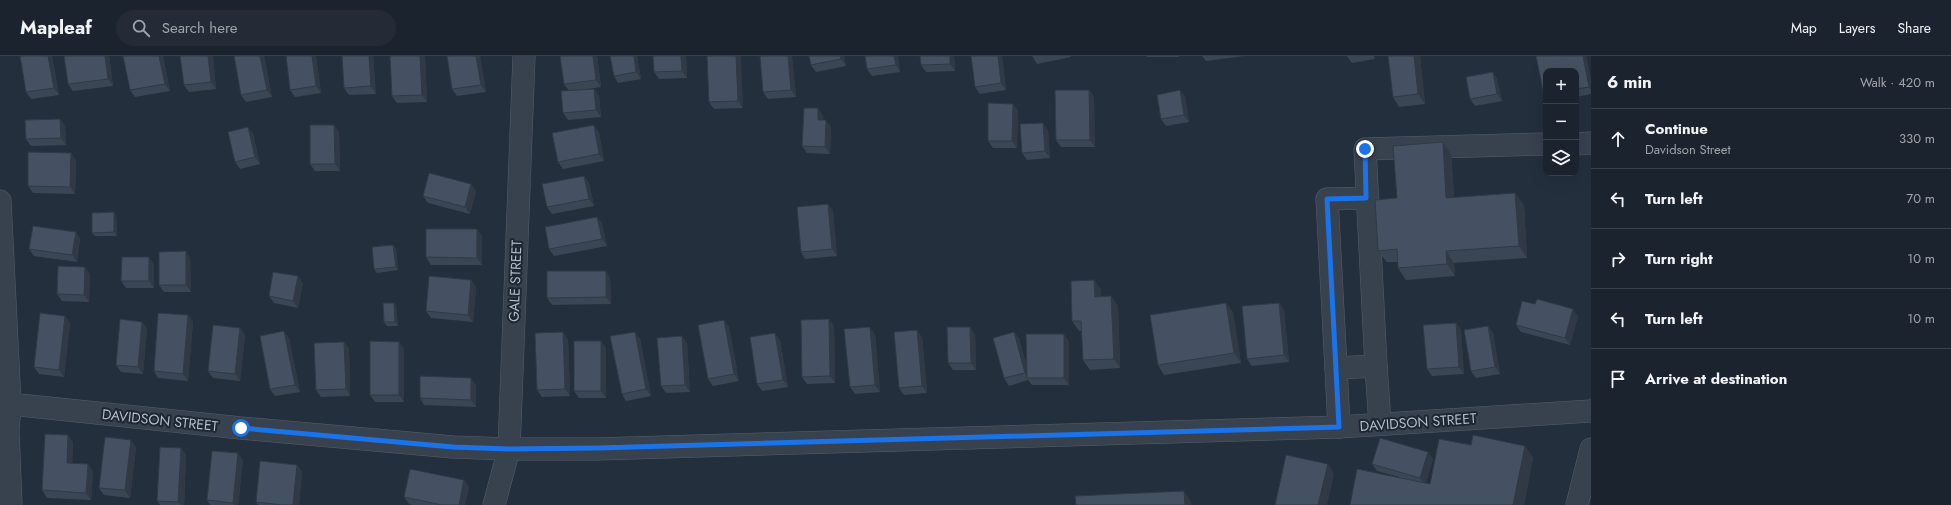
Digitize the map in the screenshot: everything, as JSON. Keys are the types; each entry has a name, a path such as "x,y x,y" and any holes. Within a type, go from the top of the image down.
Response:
{"street":[{"name":"GALE STREET","path":"494,505 509,449 524,56"},
{"path":"1579,144 1591,143"},
{"path":"1380,424 1366,198 1365,149 1543,144"},
{"path":"1339,427 1327,199 1366,198"},
{"path":"0,201 5,403 8,431 11,505"},
{"path":"1336,368 1376,366"},
{"name":"DAVIDSON STREET","path":"5,403 241,428 445,446 509,449 605,448 1339,427 1591,411"},
{"path":"1577,505 1591,449"}],"building":[{"path":"20,56 48,56 54,88 26,92"},
{"path":"64,56 105,56 108,79 68,84"},
{"path":"123,56 159,56 165,84 130,90"},
{"path":"180,56 208,56 211,82 184,85"},
{"path":"234,56 260,56 267,90 241,95"},
{"path":"286,56 312,56 316,86 290,90"},
{"path":"342,56 369,56 371,86 344,88"},
{"path":"390,56 420,56 422,95 392,96"},
{"path":"447,56 476,56 481,85 452,89"},
{"path":"560,56 593,56 596,80 564,84"},
{"path":"610,56 634,56 636,72 614,76"},
{"path":"653,56 681,56 682,71 654,72"},
{"path":"707,56 736,56 738,101 709,102"},
{"path":"760,56 788,56 791,90 763,92"},
{"path":"809,56 840,56 841,59 811,65"},
{"path":"865,56 894,56 896,65 867,69"},
{"path":"920,56 950,56 950,64 921,65"},
{"path":"971,56 998,56 1001,83 975,87"},
{"path":"1388,56 1414,56 1418,94 1393,97"},
{"path":"1536,56 1583,56 1589,87 1579,89 1579,68 1543,68 1543,91"},
{"path":"1493,72 1497,94 1470,99 1466,77"},
{"path":"594,89 596,110 563,113 561,91"},
{"path":"1055,90 1089,90 1090,140 1056,140"},
{"path":"1180,90 1184,115 1161,119 1157,95"},
{"path":"988,103 1013,104 1012,141 988,141"},
{"path":"804,108 818,108 818,120 826,120 825,147 802,146"},
{"path":"60,119 61,138 26,139 25,120"},
{"path":"1043,123 1045,151 1022,153 1020,124"},
{"path":"310,125 334,125 335,164 310,164"},
{"path":"594,125 599,154 558,162 552,133"},
{"path":"248,127 255,157 235,162 228,132"},
{"path":"1443,142 1446,198 1515,193 1519,246 1446,251 1447,264 1398,268 1397,249 1378,251 1375,200 1397,198 1393,146"},
{"path":"28,152 71,153 70,187 28,186"},
{"path":"429,173 471,184 465,207 423,196"},
{"path":"584,176 589,199 547,207 542,184"},
{"path":"828,204 832,249 801,252 797,207"},
{"path":"114,212 114,232 92,233 92,213"},
{"path":"597,217 602,239 549,249 545,227"},
{"path":"33,226 76,232 72,255 29,249"},
{"path":"426,229 477,229 477,258 426,257"},
{"path":"393,245 396,267 374,269 372,247"},
{"path":"186,251 186,285 159,285 159,252"},
{"path":"122,257 149,257 149,281 121,281"},
{"path":"58,266 85,267 84,295 57,294"},
{"path":"547,271 606,271 606,297 547,298"},
{"path":"273,272 298,276 293,301 269,296"},
{"path":"429,276 471,280 468,315 426,311"},
{"path":"1094,280 1095,297 1111,296 1114,359 1083,360 1081,321 1072,321 1071,281"},
{"path":"1537,299 1573,309 1565,338 1516,325 1522,301 1535,304"},
{"path":"383,303 394,303 395,322 384,322"},
{"path":"1226,303 1234,353 1158,365 1150,315"},
{"path":"1279,303 1284,355 1247,359 1242,306"},
{"path":"40,313 65,316 59,370 34,367"},
{"path":"158,313 188,315 183,374 154,371"},
{"path":"120,319 142,322 138,367 116,365"},
{"path":"829,319 830,376 802,377 801,320"},
{"path":"724,320 734,374 708,379 698,325"},
{"path":"1456,323 1459,367 1427,369 1423,325"},
{"path":"213,325 240,328 235,374 208,371"},
{"path":"1488,326 1495,367 1471,371 1464,330"},
{"path":"870,327 875,385 850,387 844,329"},
{"path":"947,327 970,327 971,363 948,363"},
{"path":"917,330 922,386 899,388 894,332"},
{"path":"284,331 295,385 270,389 260,336"},
{"path":"563,332 565,389 537,390 535,333"},
{"path":"635,332 646,389 622,394 610,336"},
{"path":"1014,332 1025,373 1004,378 993,338"},
{"path":"775,333 783,380 757,384 750,337"},
{"path":"1026,334 1064,334 1064,378 1027,378"},
{"path":"682,336 685,385 661,386 657,338"},
{"path":"370,341 399,342 399,395 370,395"},
{"path":"574,341 601,341 601,391 574,391"},
{"path":"344,342 346,389 316,390 314,343"},
{"path":"420,376 471,378 471,400 420,398"},
{"path":"45,434 68,435 67,463 88,464 86,493 42,490"},
{"path":"1473,435 1525,446 1513,505 1350,505 1357,469 1430,484 1439,439 1471,445"},
{"path":"105,437 131,440 125,490 99,488"},
{"path":"1380,438 1428,452 1420,478 1372,464"},
{"path":"160,447 181,448 178,502 157,501"},
{"path":"212,451 238,453 233,503 207,500"},
{"path":"1286,455 1328,464 1318,505 1275,505"},
{"path":"260,461 297,465 293,505 256,502"},
{"path":"410,469 464,480 459,505 442,505 404,497"},
{"path":"1184,491 1185,505 1076,505 1075,496"}],"route":[{"path":"241,428 453,447 509,449 597,448 1339,427 1327,199 1366,198 1365,149"}]}
